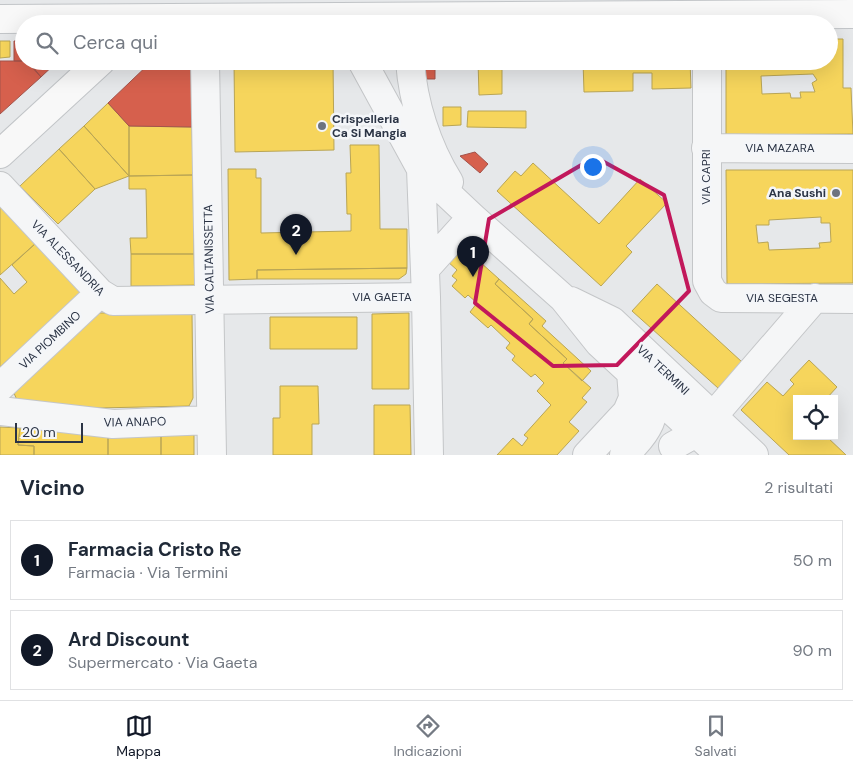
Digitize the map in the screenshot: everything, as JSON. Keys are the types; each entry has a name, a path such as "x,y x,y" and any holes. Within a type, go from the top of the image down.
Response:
{"main road":[{"path":"473,15 519,8 561,14 631,8 694,13 736,7 795,7 853,14"},
{"path":"159,15 175,9 190,15"},
{"path":"338,14 355,15"},
{"path":"0,19 15,19"},
{"path":"0,154 92,70"}],"street":[{"name":"VIA CALTANISSETTA","path":"205,70 212,455"},
{"name":"VIA TERMINI","path":"365,70 421,169 472,218 563,298 612,322 642,367 682,388 694,432"},
{"name":"VIA TERMINI","path":"411,70 412,87 429,141 442,172 472,218"},
{"name":"VIA CAPRI","path":"707,70 707,281 713,292"},
{"name":"VIA MAZARA","path":"706,148 853,149"},
{"path":"421,169 426,297"},
{"name":"VIA ALESSANDRIA","path":"0,186 100,294 114,301 209,298"},
{"path":"425,269 472,218"},
{"name":"VIA SEGESTA","path":"713,292 721,298 853,299"},
{"name":"VIA PIOMBINO","path":"0,387 100,294"},
{"name":"VIA GAETA","path":"209,298 426,297 429,455"},
{"path":"638,455 694,432 815,298"},
{"path":"624,455 641,439 652,420 656,395 642,367"},
{"path":"627,412 642,367"},
{"path":"587,455 627,412 656,395 682,388"},
{"name":"VIA TERMINI","path":"656,395 694,432 754,455"},
{"name":"VIA ANAPO","path":"0,411 113,424 211,420"},
{"path":"694,432 695,448 719,455"}],"highlighted area":[{"path":"595,157 664,195 689,291 617,365 553,366 475,303 489,219"}],"building: Abitazioni":[{"path":"838,39 843,39 843,88 851,88 853,134 726,135 726,70 838,70","holes":["813,74 817,80 812,83 815,92 800,92 801,98 791,98 790,93 762,94 761,76"]},
{"path":"0,41 10,41 10,57 0,58"},
{"path":"234,70 333,70 334,150 235,152"},
{"path":"478,70 502,70 502,94 479,95"},
{"path":"583,70 690,70 691,88 652,89 652,73 633,73 633,91 584,92"},
{"path":"108,103 129,126 129,176 84,126"},
{"path":"443,107 461,107 461,125 443,126"},
{"path":"468,111 526,111 526,128 467,127"},
{"path":"84,126 129,176 95,189 59,149"},
{"path":"129,126 192,127 193,175 129,176"},
{"path":"350,145 379,145 380,229 407,229 407,268 257,270 257,279 229,280 228,169 256,169 256,178 261,178 261,233 351,231 351,214 347,214 346,173 351,173"},
{"path":"59,149 95,189 58,224 20,186"},
{"path":"533,163 599,224 640,179 667,203 626,246 632,252 601,286 497,191 515,171 521,176"},
{"path":"726,170 853,170 853,283 727,284","holes":["821,217 821,223 830,223 831,242 819,243 820,248 769,250 768,242 758,243 756,225 769,225 769,220"]},
{"path":"193,175 194,254 131,254 130,238 147,238 146,189 129,189 129,176"},
{"path":"0,205 36,243 0,275"},
{"path":"36,243 83,292 0,367 0,278 14,294 27,282 12,265"},
{"path":"461,245 499,279 495,284 533,319 529,324 567,359 563,363 591,388 582,398 587,402 569,422 579,431 557,455 497,455 513,438 522,446 528,438 524,435 551,405 537,391 544,383 535,374 531,377 512,360 515,356 506,348 510,343 491,325 488,328 470,312 477,303 468,295 465,298 452,286 457,280 452,276 457,270 447,261"},
{"path":"131,254 194,254 195,285 131,286"},
{"path":"407,268 406,274 399,279 257,279 257,270"},
{"path":"499,279 546,321 542,326 591,371 582,381 563,363 567,359 529,324 533,319 495,284"},
{"path":"657,284 742,362 718,388 632,311"},
{"path":"98,313 192,313 193,398 189,406 97,408 17,400 13,391"},
{"path":"409,313 409,389 372,389 372,314"},
{"path":"270,317 357,317 357,349 270,349"},
{"path":"809,360 837,387 830,395 793,395 793,440 830,440 846,455 789,455 741,410 767,382 783,396 794,384 790,380"},
{"path":"280,386 318,386 319,424 312,424 312,455 273,455 273,418 280,418"},
{"path":"374,405 410,405 411,455 374,455"},
{"path":"0,427 20,428 18,445 34,446 34,455 0,455"},
{"path":"20,428 108,436 108,455 34,455 34,446 18,445"},
{"path":"194,434 194,455 161,455 161,435"},
{"path":"161,435 161,455 108,455 108,436"}],"building: Negozi":[{"path":"14,41 15,41 15,61"},
{"path":"0,61 15,61 15,70 35,70 41,77 0,114"},
{"path":"34,70 48,70 41,77"},
{"path":"143,70 191,70 192,127 129,126 108,103"},
{"path":"424,70 435,70 435,79 424,79"},
{"path":"475,152 488,164 480,173 460,156"}],"place":[{"name":"Crispelleria Ca Si Mangia","path":"322,126"},
{"name":"Ana Sushi","path":"836,193"},
{"name":"Ard Discount","path":"296,255"},
{"name":"Farmacia Cristo Re","path":"473,277"}]}
